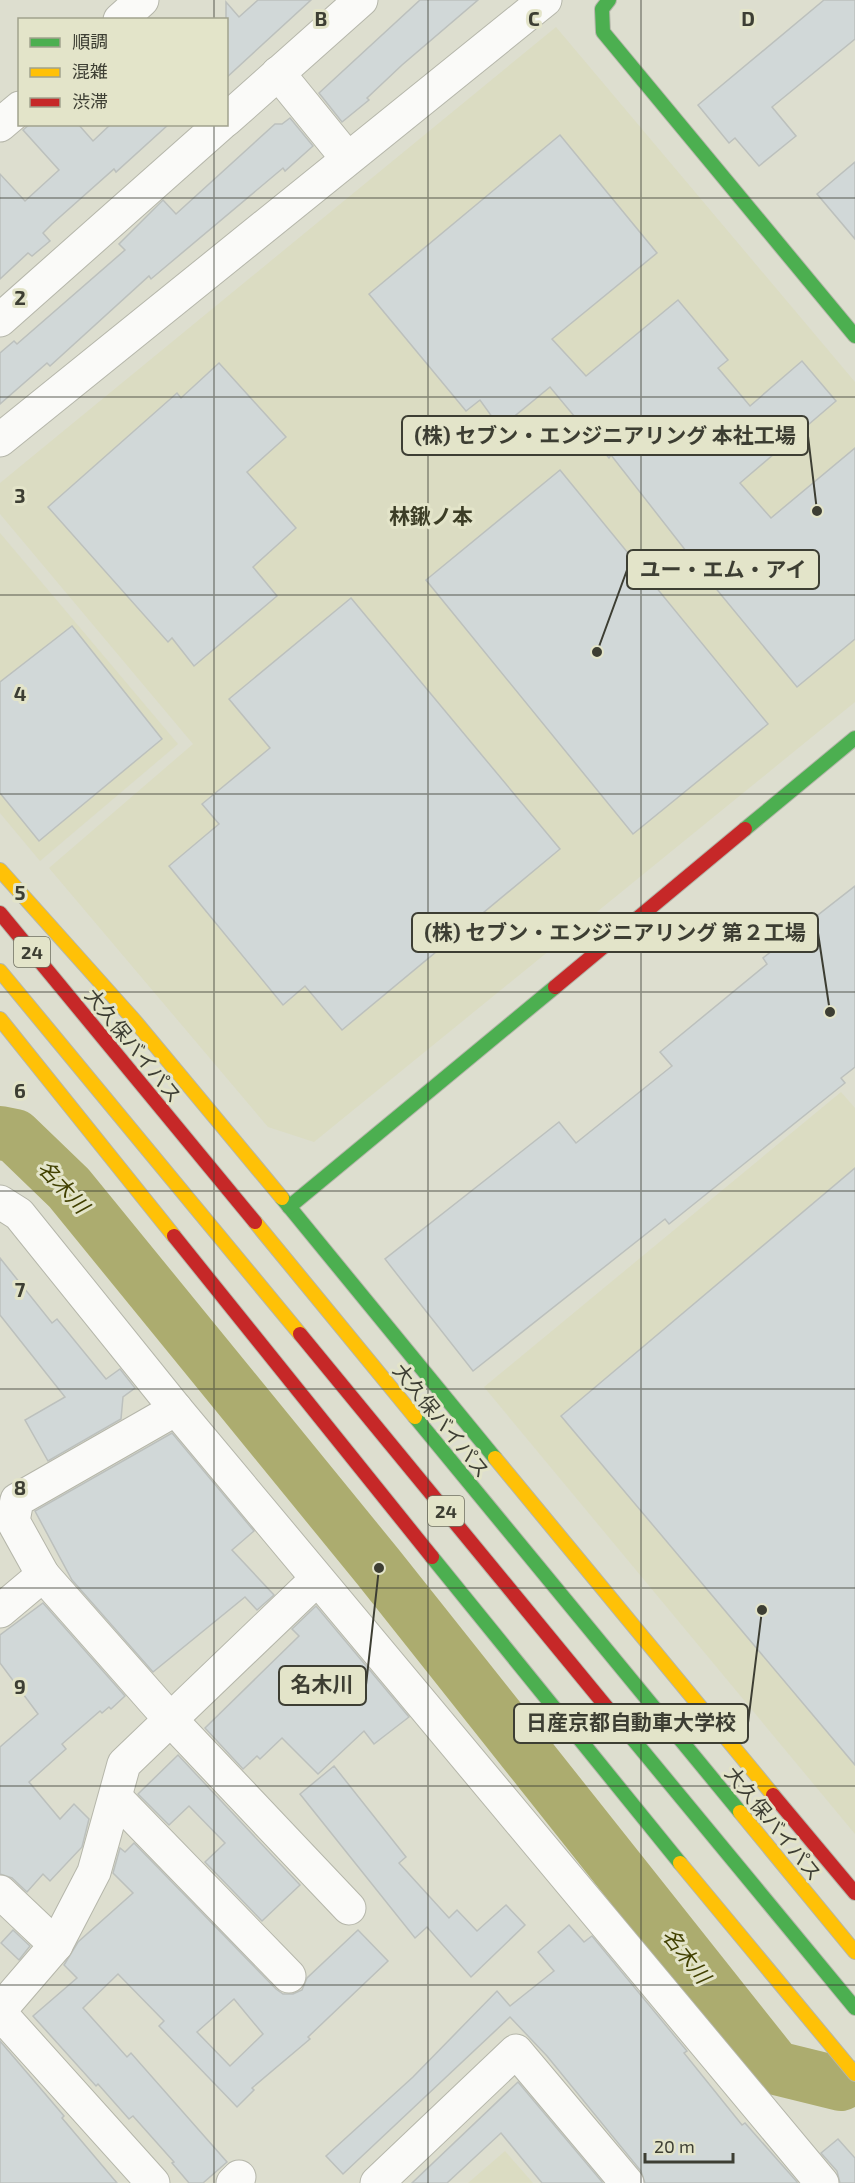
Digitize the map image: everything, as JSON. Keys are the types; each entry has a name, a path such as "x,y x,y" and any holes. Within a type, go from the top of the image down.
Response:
{"main road":[{"path":"609,0 602,9 603,32 855,336"},
{"path":"289,1207 855,738"},
{"path":"0,870 65,939 289,1207 738,1755 855,1893"},
{"name":"大久保バイパス","path":"0,913 855,1952"},
{"name":"24","path":"0,971 855,2008"},
{"path":"0,1019 616,1786 855,2074"}],"street":[{"path":"228,114 361,0"},
{"path":"0,440 544,0"},
{"path":"278,73 347,158"},
{"path":"0,125 18,110"},
{"path":"0,320 215,126"},
{"path":"0,1202 20,1214 316,1579 822,2183"},
{"path":"176,1409 17,1500 13,1521 43,1575 170,1719 349,1908"},
{"path":"0,1611 43,1575"},
{"path":"153,2183 0,2012 56,1944 94,1872 124,1764 316,1579"},
{"path":"116,1798 289,1976"},
{"path":"0,1892 56,1944"},
{"path":"377,2183 516,2051 627,2183"}],"shaded area":[{"path":"556,27 855,382 855,702 314,1142 268,1127 49,868 193,744 0,514 0,483"},
{"path":"0,533 178,744 40,861 0,813"},
{"path":"841,1092 855,1108 855,1834 484,1387"},
{"path":"505,2151 533,2183 468,2183"}],"building":[{"path":"258,0 311,0 228,76 226,2 239,17"},
{"path":"420,0 478,0 402,65 367,98 369,100 342,122 319,93"},
{"path":"824,0 855,0 855,39 772,107 796,136 759,166 735,138 729,143 698,105"},
{"path":"290,118 313,146 285,171 283,168 151,279 149,276 50,366 47,363 0,404 0,353 14,341 17,344 125,250 119,244 163,200 176,214 275,124 282,124"},
{"path":"28,126 80,126 93,141 109,126 167,126 116,172 114,169 52,224 43,233 50,241 32,256 28,253 0,279 0,174 25,201 59,170 23,130"},
{"path":"560,135 657,253 552,339 586,376 678,300 728,360 718,368 750,406 802,361 836,401 740,483 771,518 855,448 855,639 797,687 704,574 611,455 609,458 550,387 500,428 480,400 466,411 369,294"},
{"path":"855,162 855,239 817,194"},
{"path":"219,363 286,437 247,472 296,528 253,567 277,596 194,666 172,638 168,642 48,507 177,393 181,398"},
{"path":"560,470 768,724 633,834 426,580"},
{"path":"351,598 560,849 342,1030 305,986 283,1005 169,866 219,824 202,804 270,748 229,699"},
{"path":"72,626 162,739 39,841 0,793 0,682"},
{"path":"855,886 855,1067 841,1078 845,1083 669,1224 665,1219 473,1371 385,1259 559,1122 576,1143 672,1066 660,1052 767,964 763,958"},
{"path":"855,1168 855,1765 561,1416"},
{"path":"0,1258 52,1323 57,1319 106,1379 120,1369 135,1388 123,1397 121,1419 48,1461 25,1420 65,1397 0,1315"},
{"path":"172,1433 254,1531 232,1550 274,1595 257,1610 245,1597 153,1672 72,1580 35,1511"},
{"path":"43,1603 125,1696 111,1709 109,1707 102,1713 100,1711 62,1744 66,1749 29,1782 60,1819 74,1804 89,1819 82,1847 50,1881 43,1874 27,1892 12,1878 0,1874 0,1747 38,1714 0,1663 0,1635"},
{"path":"316,1606 409,1717 374,1744 364,1731 318,1774 282,1738 260,1759 257,1756 243,1769 205,1728 299,1636 292,1629"},
{"path":"178,1755 300,1885 262,1921 205,1862 225,1843 189,1806 169,1825 138,1794"},
{"path":"334,1766 406,1857 399,1863 449,1918 457,1910 477,1931 506,1905 525,1925 471,1977 427,1927 415,1938 300,1794"},
{"path":"134,1843 283,1994 293,1994 302,1990 307,1978 358,1930 388,1961 308,2037 310,2039 252,2088 254,2090 237,2107 159,2026 164,2021 118,1974 83,2008 127,2057 131,2053 227,2162 203,2183 189,2183 172,2163 174,2162 133,2116 129,2119 98,2084 96,2086 33,2016 77,1978 64,1965 78,1942 133,1893 113,1873 120,1848 125,1852","holes":["234,1999 263,2034 230,2066 197,2032"]},
{"path":"569,1925 584,1942 592,1936 687,2051 684,2053 742,2125 745,2123 798,2183 645,2183 641,2171 547,2056 510,2017 343,2174 326,2156 413,2077 497,1991 510,2006 554,1971 538,1952"},
{"path":"13,1930 30,1946 19,1960 1,1943"},
{"path":"0,2041 64,2116 62,2118 117,2183 0,2183"},
{"path":"518,2082 603,2183 542,2183 501,2133 447,2183 412,2183"},
{"path":"838,2139 855,2158 855,2183 840,2183 837,2171 821,2153"}],"waterway":[{"name":"名木川","path":"0,1133 15,1136 69,1188 379,1568 776,2068 841,2084"}],"traffic: fast":[{"path":"609,0 602,9 603,32 855,336"},
{"path":"745,829 855,738"},
{"path":"289,1207 555,987"},
{"path":"282,1198 495,1458"},
{"path":"415,1417 740,1812"},
{"path":"432,1557 680,1863"},
{"path":"618,1721 855,2008"}],"traffic: slow":[{"path":"0,870 134,1020 282,1198"},
{"path":"0,971 300,1334"},
{"path":"0,1019 174,1236"},
{"path":"255,1222 415,1417"},
{"path":"495,1458 773,1795"},
{"path":"740,1812 855,1952"},
{"path":"680,1863 855,2074"}],"traffic: jam":[{"path":"555,987 745,829"},
{"path":"0,913 255,1222"},
{"path":"174,1236 432,1557"},
{"path":"300,1334 618,1721"},
{"path":"773,1795 855,1893"}],"place":[{"name":"(株) セブン・エンジニアリング 本社工場","path":"817,511"},
{"name":"ユー・エム・アイ","path":"597,652"},
{"name":"(株) セブン・エンジニアリング 第２工場","path":"830,1012"},
{"name":"名木川","path":"379,1568"},
{"name":"日産京都自動車大学校","path":"762,1610"}],"district":[{"name":"林鍬ノ本","path":"431,515"}]}
